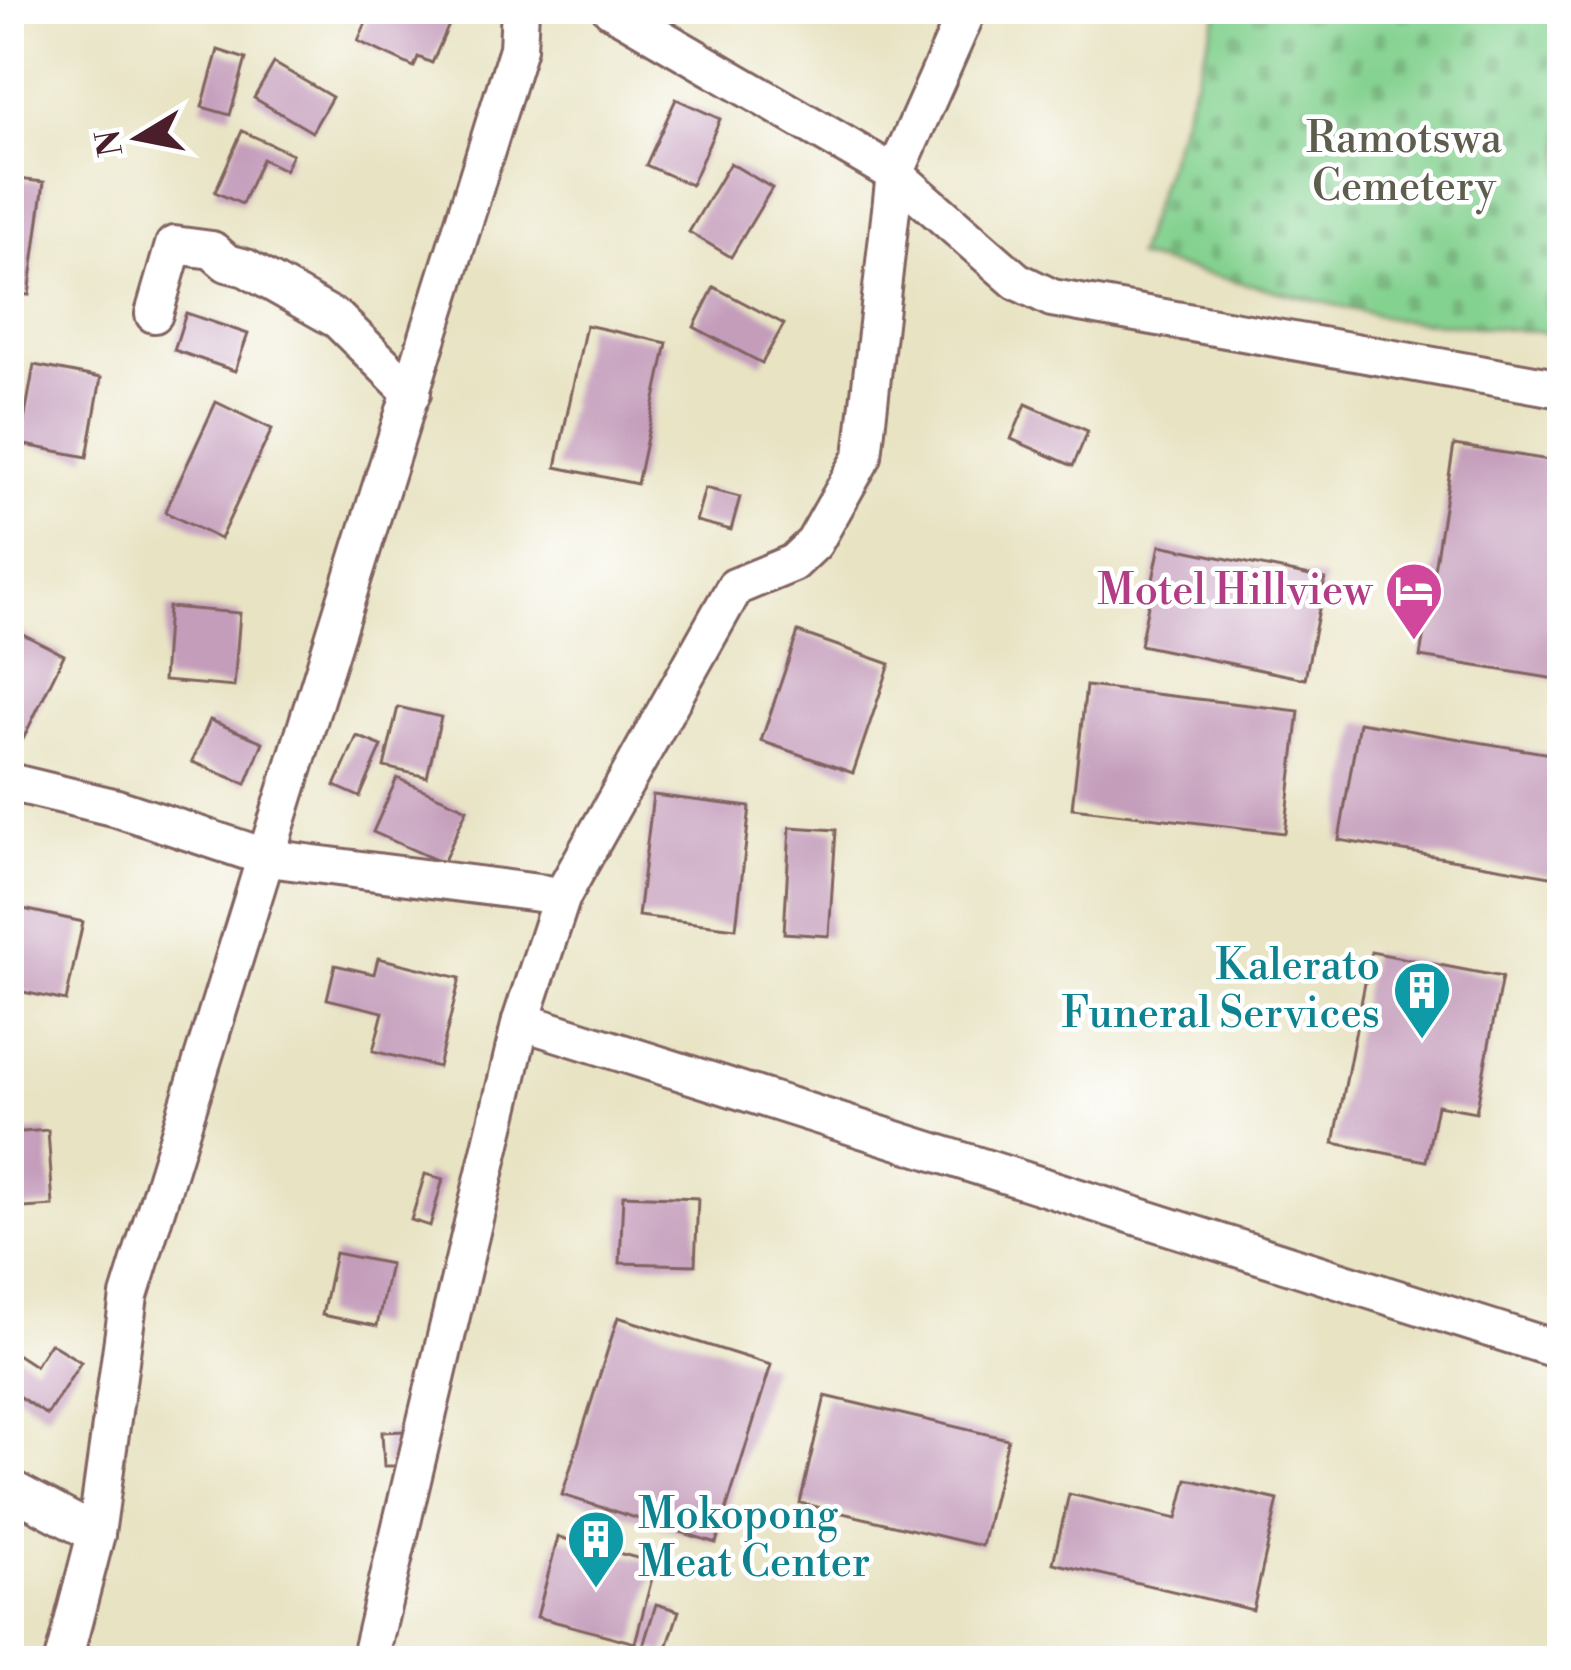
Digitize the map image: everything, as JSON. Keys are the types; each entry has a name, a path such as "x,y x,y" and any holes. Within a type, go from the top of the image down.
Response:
{"street":[{"path":"63,1661 96,1534 129,1296 518,47 520,9"},
{"path":"611,9 895,174 1018,281 1052,298 1562,389"},
{"path":"369,1661 521,1021 562,896 735,587 794,563 814,542 863,456 895,174 968,9"},
{"path":"154,314 174,245 212,250 227,263 247,268 338,320 412,393"},
{"path":"9,782 116,808 268,858 562,896"},
{"path":"521,1021 1562,1351"},
{"path":"9,1487 96,1534"}],"green space":[{"name":"Ramotswa Cemetery","path":"1219,9 1562,9 1562,334 1393,319 1136,257"}],"building":[{"path":"372,9 456,9 432,63 418,57 414,67 358,41"},
{"path":"218,50 246,59 230,115 202,107"},
{"path":"274,63 332,97 312,132 254,98"},
{"path":"676,99 720,119 691,185 646,165"},
{"path":"242,131 292,154 285,170 262,159 242,204 215,192"},
{"path":"730,163 772,188 731,257 689,232"},
{"path":"9,178 44,182 29,295 9,293"},
{"path":"714,287 784,324 762,363 694,327"},
{"path":"186,313 248,334 235,371 174,350"},
{"path":"586,325 667,343 637,484 556,467"},
{"path":"34,365 101,378 87,457 20,444"},
{"path":"216,402 272,429 220,539 165,512"},
{"path":"1026,404 1088,431 1073,466 1011,439"},
{"path":"1454,445 1562,462 1562,680 1420,657"},
{"path":"705,488 740,497 731,530 696,521"},
{"path":"1160,545 1325,579 1305,679 1140,645"},
{"path":"168,607 240,613 234,687 163,681"},
{"path":"9,627 64,655 23,739 9,732"},
{"path":"798,632 890,664 853,773 761,741"},
{"path":"1086,686 1299,711 1285,833 1072,808"},
{"path":"398,707 441,717 427,777 384,767"},
{"path":"210,720 263,742 246,784 192,762"},
{"path":"1359,722 1562,756 1562,878 1339,840"},
{"path":"357,736 382,746 360,797 335,786"},
{"path":"397,778 467,809 443,863 373,832"},
{"path":"653,795 750,807 736,928 638,916"},
{"path":"790,827 836,830 829,936 784,933"},
{"path":"14,907 83,922 66,1001 9,989"},
{"name":"Kalerato Funeral Services","path":"1371,952 1502,977 1476,1112 1437,1105 1426,1161 1334,1143"},
{"path":"378,958 460,978 438,1067 373,1051 383,1012 327,999 335,965 374,974"},
{"path":"48,1130 53,1206 9,1209 9,1133"},
{"path":"425,1174 443,1179 430,1226 411,1220"},
{"path":"623,1195 698,1198 695,1265 620,1263"},
{"path":"335,1253 390,1264 377,1326 322,1315"},
{"path":"618,1317 771,1365 716,1543 562,1495"},
{"path":"50,1343 81,1362 47,1415 9,1390 9,1349 35,1366"},
{"path":"825,1396 1008,1439 982,1546 800,1503"},
{"path":"405,1431 407,1466 384,1466 382,1432"},
{"path":"1187,1479 1278,1500 1253,1610 1053,1563 1069,1494 1177,1519"},
{"name":"Mokopong Meat Center","path":"558,1537 656,1563 635,1643 537,1617"},
{"path":"656,1604 679,1611 665,1654 643,1646"}],"place":[{"name":"Motel Hillview","path":"1414,642"},
{"name":"Kalerato Funeral Services","path":"1422,1041"},
{"name":"Mokopong Meat Center","path":"596,1590"}]}
